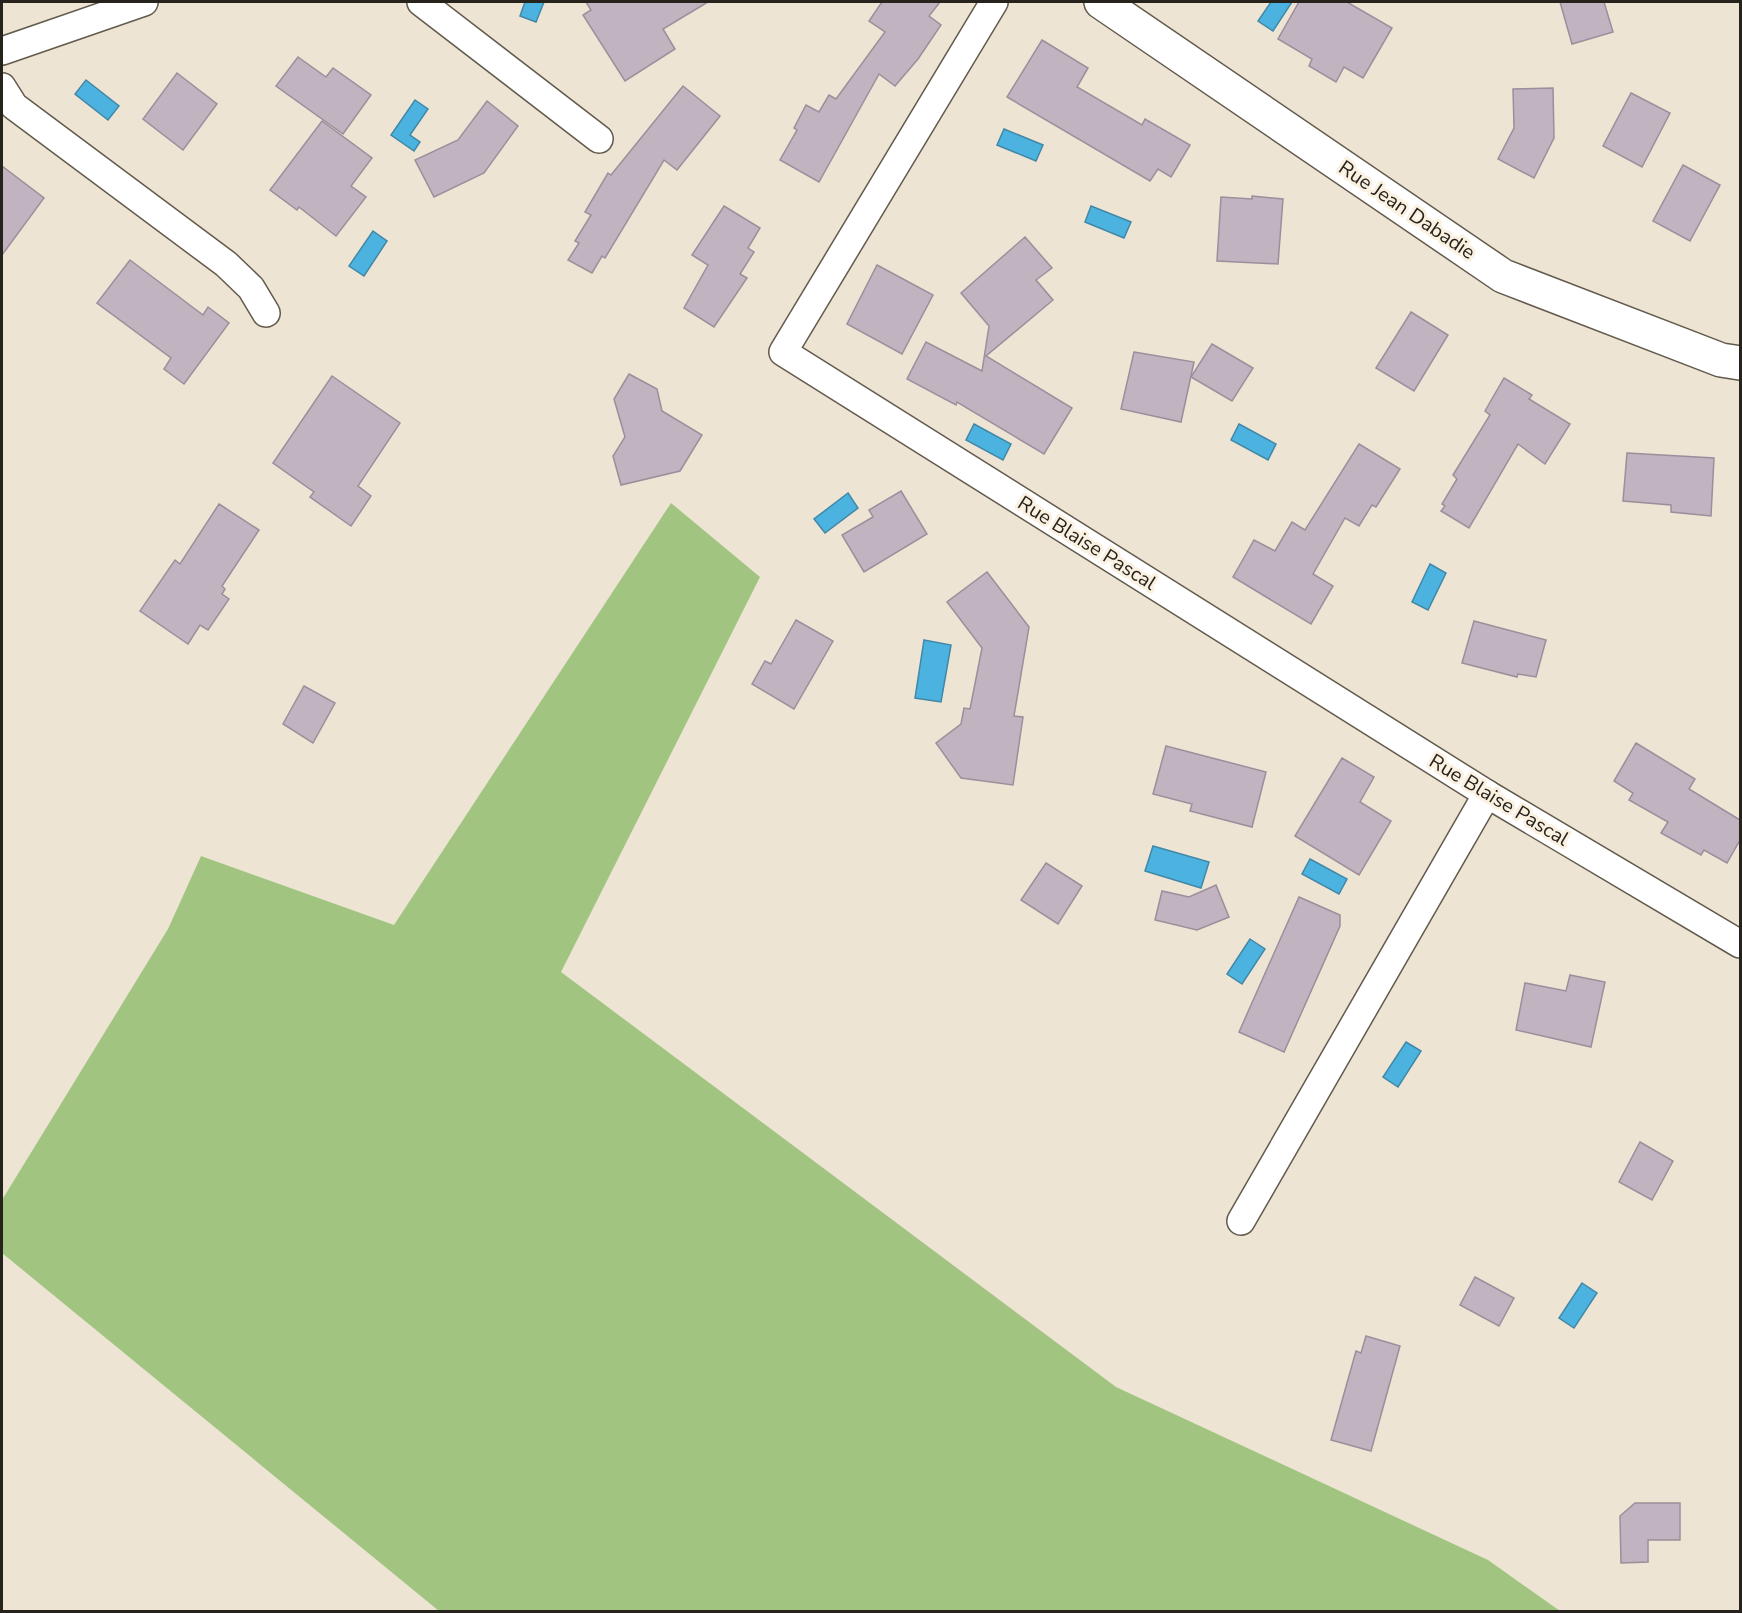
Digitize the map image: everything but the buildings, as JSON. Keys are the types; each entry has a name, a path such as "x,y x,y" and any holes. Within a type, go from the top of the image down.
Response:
{"street":[{"path":"2,51 144,2"},
{"path":"421,2 599,139"},
{"name":"Rue Blaise Pascal","path":"994,2 783,352 1487,794 1740,944"},
{"name":"Rue Jean Dabadie","path":"1101,2 1503,276 1721,360 1740,363"},
{"path":"2,87 14,106 226,264 252,288 266,313"},
{"path":"1241,1221 1487,794"}],"green space":[{"path":"671,503 760,577 561,972 1116,1387 1488,1560 1560,1611 439,1611 2,1253 2,1200 168,929 201,856 394,925"}],"water":[{"path":"525,2 544,2 536,22 520,16"},
{"path":"1271,2 1292,2 1273,31 1258,21"},
{"path":"86,80 119,106 108,120 75,94"},
{"path":"415,100 428,109 410,135 420,142 414,151 391,135"},
{"path":"1004,129 1043,145 1036,161 997,145"},
{"path":"1091,206 1131,222 1124,238 1085,222"},
{"path":"373,231 387,241 364,276 349,266"},
{"path":"974,424 1011,444 1003,460 966,440"},
{"path":"1239,424 1276,444 1268,460 1231,440"},
{"path":"848,493 858,508 825,533 814,519"},
{"path":"1430,564 1446,573 1428,610 1412,602"},
{"path":"924,640 951,645 941,702 915,698"},
{"path":"1153,846 1209,862 1201,888 1145,871"},
{"path":"1310,859 1347,879 1339,894 1302,874"},
{"path":"1250,939 1265,949 1242,984 1227,974"},
{"path":"1406,1042 1421,1051 1398,1087 1383,1077"},
{"path":"1582,1283 1597,1293 1574,1328 1559,1318"}]}
